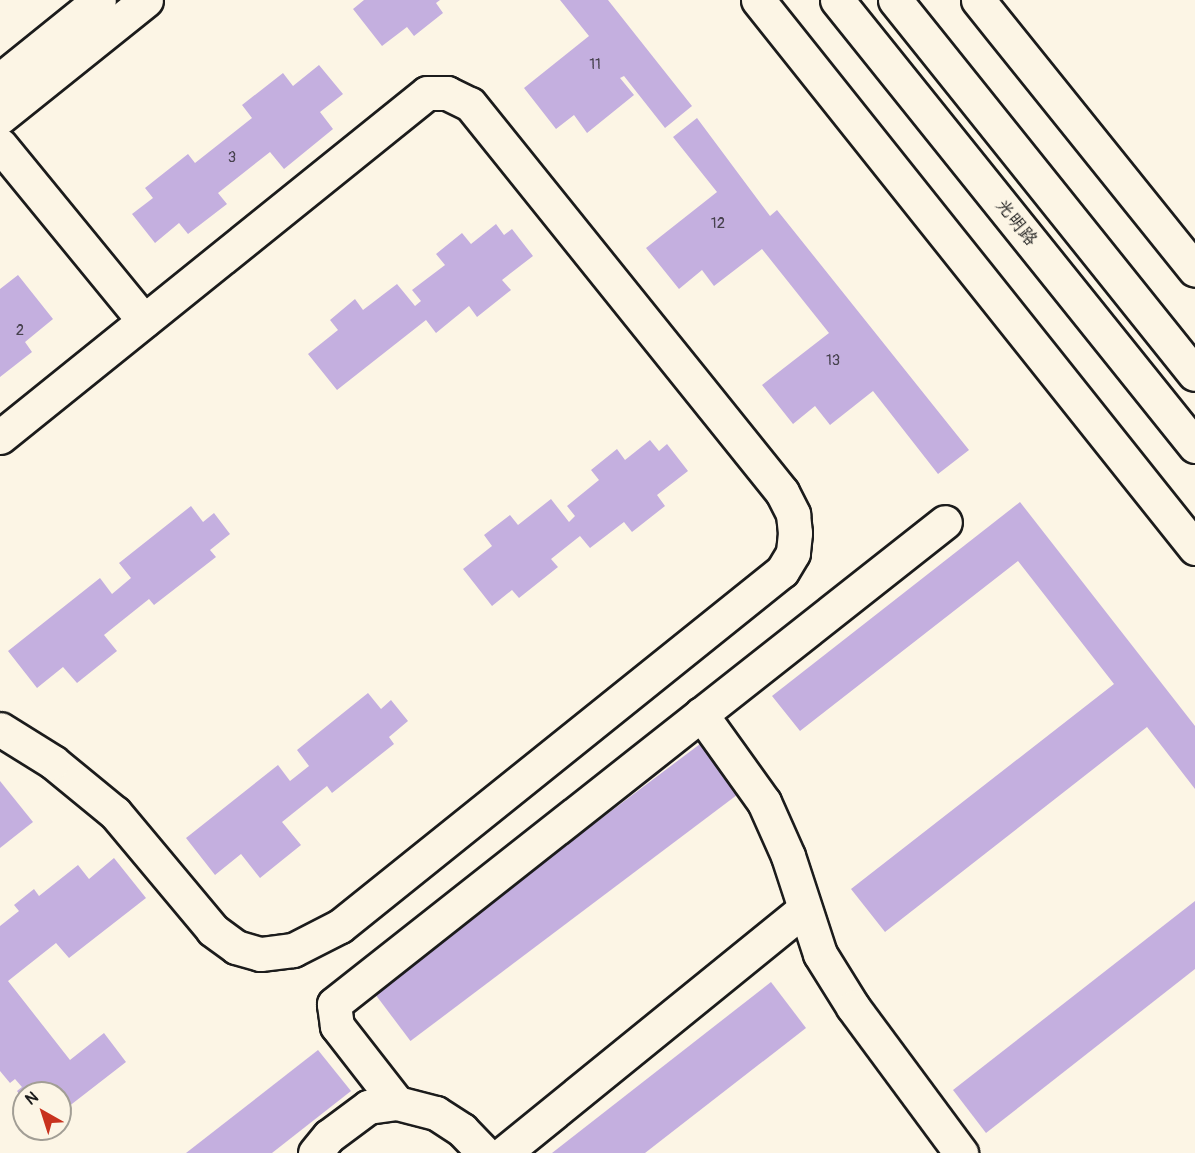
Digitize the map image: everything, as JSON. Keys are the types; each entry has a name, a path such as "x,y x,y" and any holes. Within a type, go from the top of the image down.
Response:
{"main road":[{"path":"0,80 99,0"},
{"path":"0,117 146,0"},
{"path":"758,0 1195,548"},
{"name":"光明路","path":"837,0 1195,446"},
{"path":"894,0 1195,374"},
{"path":"978,0 1195,270"},
{"path":"0,437 427,93 447,93 470,104 782,492 793,514 793,553 782,571 340,926 293,950 260,954 236,947 213,930 115,813 53,762 0,729"},
{"path":"0,145 144,321"},
{"path":"397,1103 337,1026 334,1004 945,522"},
{"path":"701,714 764,802 788,856 803,910 820,954 853,1007 961,1153"},
{"path":"504,1153 803,910"},
{"path":"315,1153 329,1136 368,1107 397,1103 435,1113 462,1130 484,1153"}],"building":[{"path":"364,0 440,0 436,3 443,13 414,36 407,27 382,46 353,9"},
{"path":"560,0 608,0 692,106 665,128 624,76 620,78 634,95 587,133 574,115 556,129 524,88 589,36"},
{"path":"319,65 343,94 320,112 333,129 284,169 270,152 218,193 227,204 188,234 179,223 155,243 132,214 153,198 145,188 188,154 195,163 252,118 242,105 283,73 293,86"},
{"path":"697,118 770,216 777,210 969,450 938,474 873,391 830,425 815,406 793,424 762,385 829,333 762,249 714,286 702,270 679,289 646,248 717,192 673,137"},
{"path":"496,224 504,235 512,229 533,256 502,280 511,290 477,317 469,306 436,333 426,320 337,390 308,354 338,330 330,320 355,299 363,310 397,284 415,306 421,301 412,290 445,265 436,254 462,233 471,244"},
{"path":"18,275 53,319 25,342 32,352 0,377 0,289"},
{"path":"650,440 659,451 667,444 688,471 657,495 665,506 632,532 624,522 590,548 580,536 551,559 558,567 519,598 512,590 492,606 463,569 492,546 484,535 510,515 518,525 551,499 569,522 575,516 567,506 599,480 591,470 617,449 625,460"},
{"path":"1020,502 1195,726 1195,789 1147,727 885,932 851,889 1114,684 1018,561 800,731 772,696"},
{"path":"191,506 203,522 214,513 230,534 210,550 216,557 154,605 149,599 104,635 117,651 77,683 63,667 37,688 8,651 100,578 112,594 131,578 119,563"},
{"path":"368,693 381,709 391,700 408,721 389,737 394,744 332,793 327,786 282,822 301,845 260,878 241,854 215,875 186,838 278,765 290,781 309,766 297,750"},
{"path":"700,744 738,794 410,1041 373,991"},
{"path":"0,781 33,822 0,848"},
{"path":"114,858 146,898 69,958 56,943 8,981 70,1060 104,1033 126,1062 72,1104 72,1081 17,1081 15,1079 10,1083 0,1071 0,926 19,911 14,905 34,889 39,896 78,865 89,879"},
{"path":"1195,901 1195,969 986,1133 953,1090"},
{"path":"771,982 806,1028 645,1153 552,1153"},
{"path":"318,1050 351,1091 272,1153 186,1153"}]}
